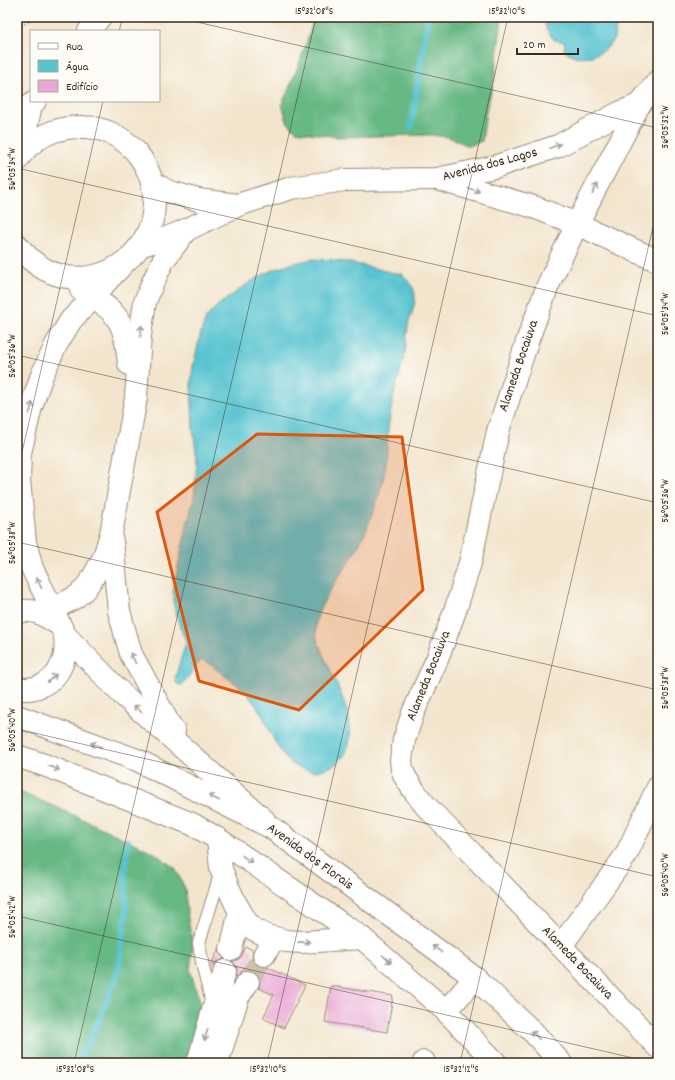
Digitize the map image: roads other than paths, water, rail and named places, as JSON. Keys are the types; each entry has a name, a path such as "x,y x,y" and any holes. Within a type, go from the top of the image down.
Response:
{"street":[{"path":"90,30 100,17"},
{"name":"Avenida dos Lagos","path":"577,224 639,105 658,81"},
{"path":"18,158 31,105 34,102"},
{"name":"Avenida dos Lagos","path":"142,245 164,239 186,230 238,205 291,188 345,180 437,179 494,166 558,146 619,113 639,105"},
{"path":"18,158 38,139 50,133 75,127 88,127 100,130 112,134 133,149 148,170 154,195 152,221 142,245 71,320 56,345 42,375 31,407 20,453 19,501 25,542 32,568 44,593 48,612 64,633 122,694 272,828"},
{"path":"437,179 534,207 577,224 658,261"},
{"name":"Avenida dos Lagos","path":"152,182 167,191 198,200 238,205"},
{"name":"Alameda Bocaiuva","path":"577,224 548,285 528,339 498,431 470,563 456,608 438,657 413,713 404,740 401,760 405,777 414,792 425,805 658,1048"},
{"path":"17,612 24,610 48,612 76,597 84,590 104,557 111,534 136,398 140,335 145,302 163,261 186,230"},
{"path":"17,245 35,264 47,271 73,278 86,278 100,275 124,263"},
{"path":"60,275 94,297 113,313 124,332 136,398"},
{"path":"111,534 119,611 131,654 168,724 219,781"},
{"path":"76,597 97,596 108,600 119,611"},
{"path":"17,688 32,689 42,686 57,674 62,665 64,656 66,644 64,633"},
{"name":"Avenida dos Florais","path":"17,716 137,760 272,828 475,978 534,1033 562,1063"},
{"path":"17,756 47,766 192,824 218,839 362,938 446,1011 496,1063"},
{"path":"561,946 626,855 658,787"},
{"path":"218,839 222,869 228,887 246,921 253,929 267,936 269,946 286,941 302,942 362,938"},
{"path":"231,949 240,911"},
{"path":"446,1011 475,978"},
{"path":"198,1063 210,1024 229,989"},
{"path":"217,1063 228,1026 229,989"}],"lane":[{"path":"222,869 199,943 203,968 229,989"}],"water":[{"path":"543,17 618,17 614,39 605,50 593,56 577,57 564,51 565,42 554,40 547,30"},
{"path":"313,259 345,262 402,274 412,286 415,299 408,326 405,355 392,404 386,464 378,499 361,542 323,603 317,620 317,638 347,710 350,725 350,739 346,752 341,760 326,769 309,771 291,763 284,756 260,712 248,695 209,664 201,660 182,685 177,684 175,678 186,642 174,606 173,590 194,498 197,458 193,430 191,383 193,366 206,318 217,306 250,282 268,272 289,264"}],"waterway":[{"path":"411,127 428,17"},
{"path":"76,1063 87,1046 108,999 119,967 126,912 125,872 128,841"}],"tunnel":[{"path":"248,982 264,955"}]}
